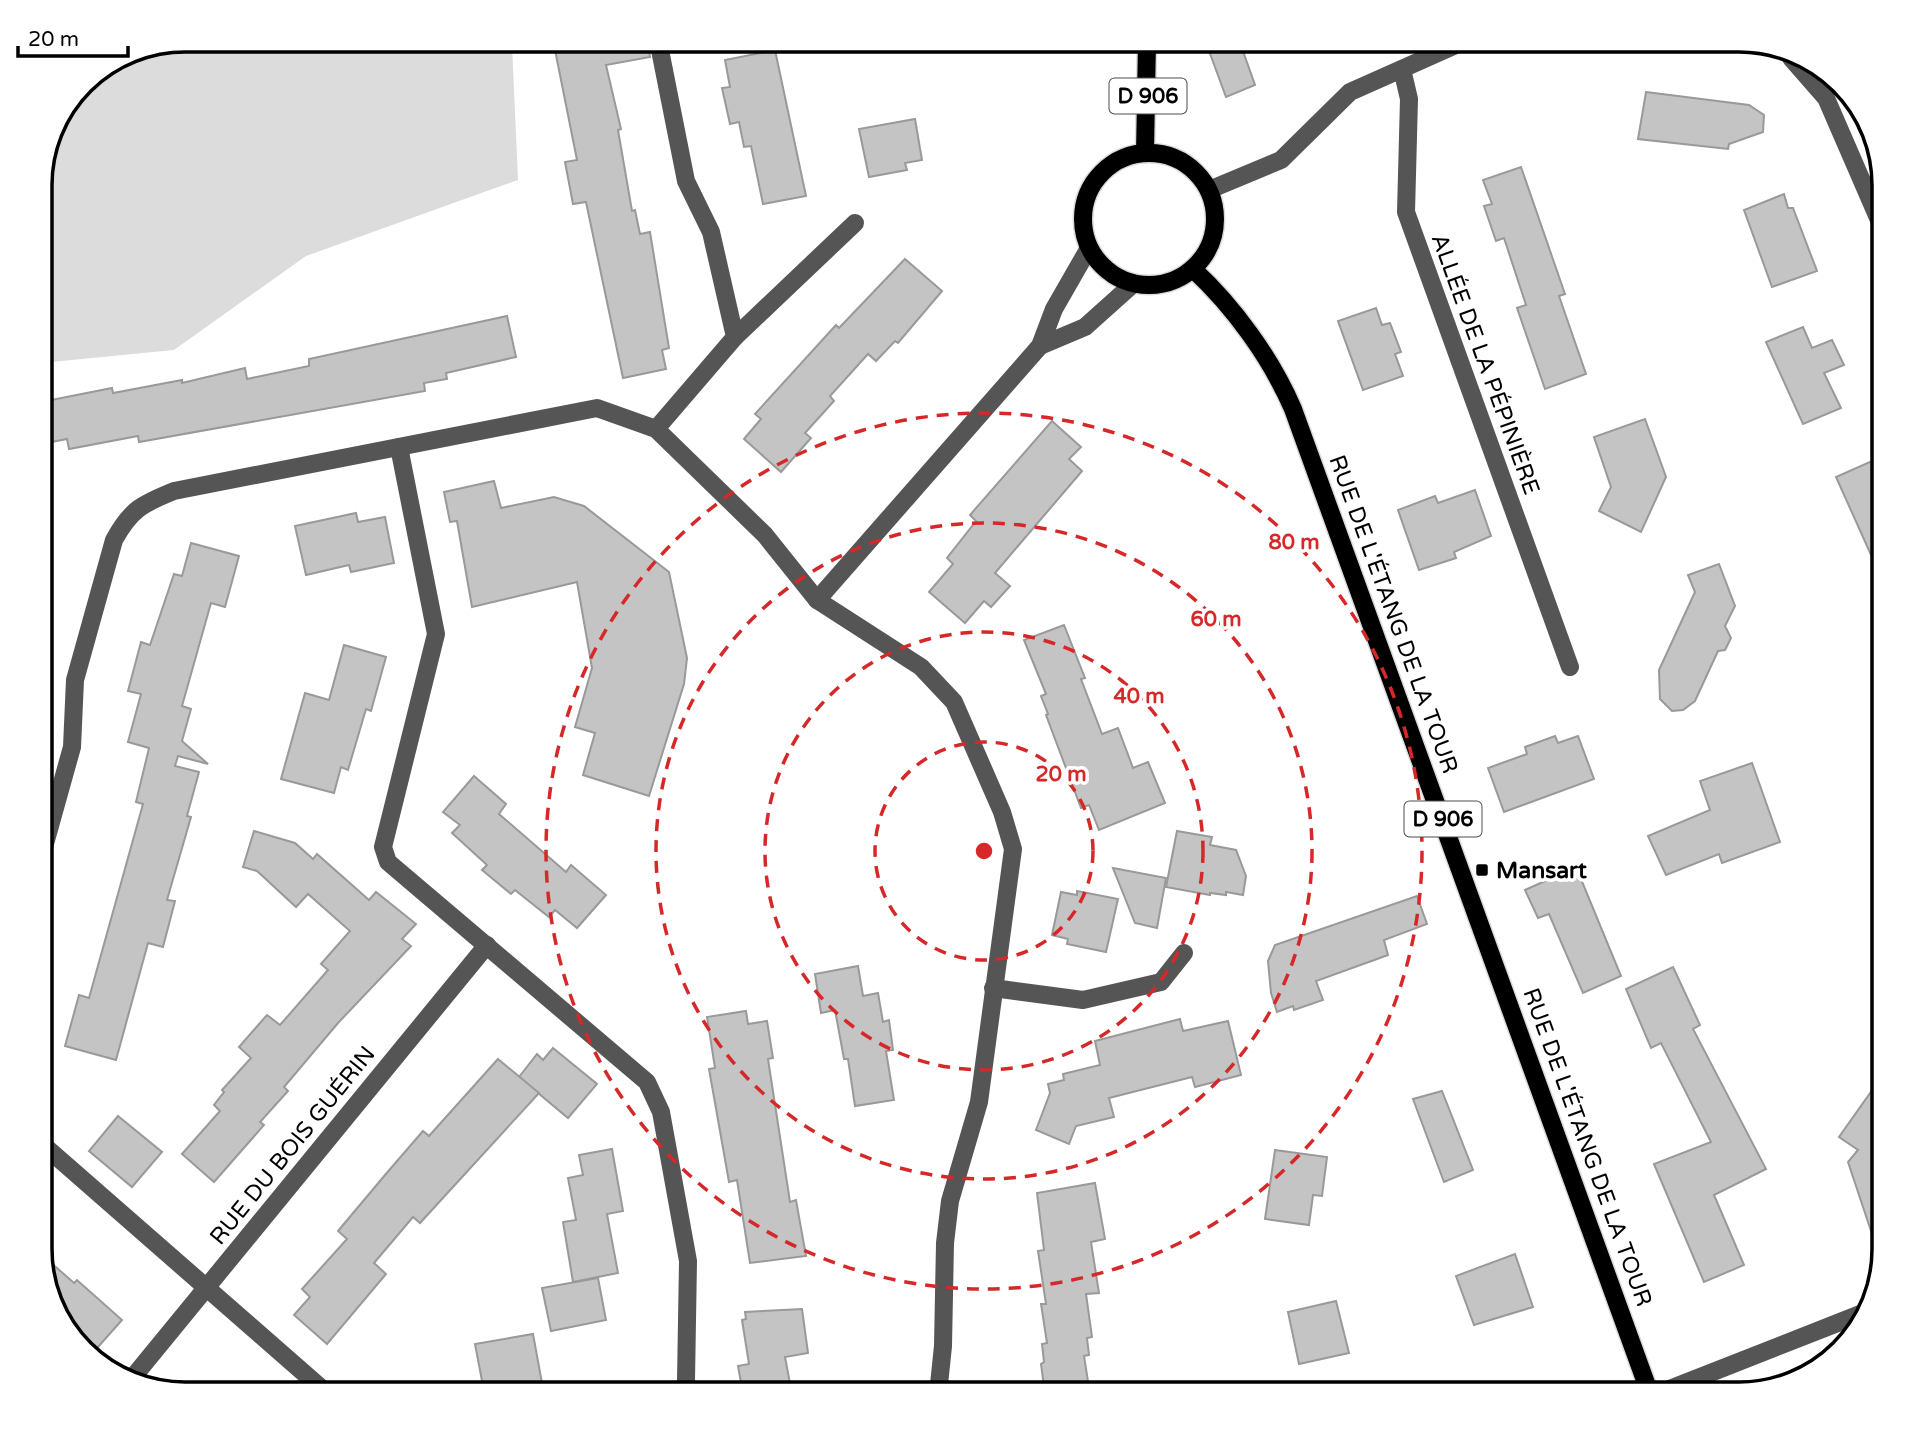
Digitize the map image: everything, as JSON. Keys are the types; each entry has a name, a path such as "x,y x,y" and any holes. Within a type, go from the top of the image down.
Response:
{"main road":[{"name":"D 906","path":"1145,153 1147,52"},
{"path":"1145,153 1164,154 1182,162 1198,174 1209,190 1215,210 1214,232 1207,252 1193,269 1175,280 1154,285 1133,284 1107,271 1090,248 1083,227 1084,206 1092,186 1115,163 1145,153"},
{"name":"RUE DE L'ÉTANG DE LA TOUR","path":"1193,269 1207,282 1260,349 1280,379 1293,409 1646,1382"}],"street":[{"path":"1209,190 1281,160 1350,92 1440,52"},
{"path":"661,53 686,181 711,232 734,337"},
{"path":"1798,66 1826,98 1872,204"},
{"name":"ALLÉE DE LA PÉPINIÈRE","path":"1402,69 1409,99 1406,212 1570,667"},
{"path":"656,429 734,337 855,223"},
{"path":"817,600 1040,346 1054,309 1090,248"},
{"path":"1040,346 1085,327 1133,284"},
{"path":"53,815 72,747 75,680 114,540 125,519 139,505 174,491 597,408 656,429 765,535 817,600 921,667 954,702 1002,812 1013,849 979,1102 950,1202 944,1244 943,1346 939,1382"},
{"path":"399,447 436,634 383,847 388,862 646,1082 661,1112 688,1261 686,1382"},
{"name":"RUE DU BOIS GUÉRIN","path":"137,1372 487,945"},
{"path":"993,988 1083,1000 1161,982 1184,953"},
{"path":"53,1153 314,1382"},
{"path":"1688,1382 1854,1317"}],"shaded area":[{"path":"177,53 512,53 518,180 306,256 174,350 53,362 54,168 66,127 91,91 127,66 159,55"}],"building":[{"path":"1210,52 1243,52 1255,85 1226,97"},
{"path":"556,53 649,53 650,57 606,65 621,129 618,130 632,211 635,210 640,234 650,232 669,348 662,350 666,369 623,378 586,202 573,204 565,162 577,160"},
{"path":"776,53 806,196 763,204 751,146 744,147 739,122 730,124 722,88 730,87 725,60"},
{"path":"1646,92 1749,105 1764,115 1763,132 1729,144 1728,149 1638,139"},
{"path":"915,119 922,160 905,163 907,170 869,177 859,129"},
{"path":"1521,167 1565,294 1559,296 1586,374 1545,389 1517,308 1526,305 1504,238 1496,241 1484,206 1492,204 1483,180"},
{"path":"1784,194 1788,208 1793,208 1817,271 1772,287 1744,210"},
{"path":"905,259 942,291 898,343 895,341 876,361 868,354 830,396 834,401 805,433 811,438 781,472 744,439 761,419 755,414 836,325 839,328"},
{"path":"1376,308 1382,325 1390,323 1401,352 1395,354 1403,376 1363,390 1338,321"},
{"path":"507,316 516,357 446,373 447,379 424,383 425,391 139,442 138,436 69,449 67,439 53,442 53,400 112,388 113,393 182,380 182,383 245,368 247,379 309,366 309,359"},
{"path":"1803,327 1812,348 1832,340 1844,365 1824,373 1841,408 1803,424 1766,342"},
{"path":"1645,419 1666,477 1641,532 1599,511 1611,487 1594,437"},
{"path":"1052,421 1081,447 1069,459 1082,471 995,573 1010,586 991,607 984,601 965,623 929,592 953,564 947,558 976,521 970,515"},
{"path":"1872,461 1872,557 1836,477"},
{"path":"494,481 501,508 554,497 584,506 669,572 687,658 684,684 649,796 583,775 595,733 575,727 592,668 577,582 472,607 457,521 450,522 444,492"},
{"path":"1475,490 1491,536 1454,552 1456,558 1419,570 1398,510 1435,496 1438,503"},
{"path":"356,513 358,522 385,517 394,563 351,572 349,565 306,575 295,526"},
{"path":"191,543 239,556 225,607 211,603 182,706 191,709 182,741 208,764 178,756 175,766 199,772 187,816 191,817 167,900 175,901 163,947 148,943 116,1060 65,1046 79,995 89,998 143,804 136,802 149,748 128,742 141,694 128,691 141,642 150,645 174,574 182,576"},
{"path":"1719,564 1735,606 1725,626 1731,638 1725,650 1718,651 1695,701 1683,710 1672,711 1660,699 1659,670 1695,592 1688,575"},
{"path":"1064,625 1085,678 1081,679 1102,734 1118,728 1133,768 1148,762 1165,803 1099,830 1089,805 1081,808 1046,715 1048,714 1041,696 1046,694 1024,640"},
{"path":"344,645 386,657 371,711 366,709 348,770 341,767 334,793 281,779 305,693 329,700"},
{"path":"1555,736 1558,743 1578,736 1594,779 1504,812 1488,768 1527,754 1525,747"},
{"path":"1752,763 1780,842 1722,863 1719,854 1666,875 1648,836 1710,810 1700,781"},
{"path":"474,776 506,804 499,814 566,872 571,865 606,895 577,928 555,910 549,917 515,890 511,894 482,870 487,865 452,833 460,825 443,812"},
{"path":"254,831 295,843 313,859 317,854 369,900 376,892 416,924 402,939 411,946 338,1023 284,1087 288,1091 260,1122 264,1125 214,1182 182,1154 220,1111 214,1105 224,1092 222,1090 251,1058 239,1047 267,1015 280,1025 328,970 321,964 350,931 308,894 296,907 257,871 243,867"},
{"path":"1177,831 1212,837 1210,845 1236,850 1246,876 1243,895 1226,892 1226,895 1210,895 1166,887"},
{"path":"1576,867 1621,976 1583,993 1549,914 1538,918 1525,890"},
{"path":"1113,868 1166,878 1157,928 1135,923"},
{"path":"1077,891 1118,899 1106,952 1067,944 1068,939 1052,935 1061,892 1077,895"},
{"path":"1417,896 1427,924 1384,940 1388,955 1316,981 1323,1000 1294,1010 1293,1006 1277,1012 1271,993 1268,961 1275,945"},
{"path":"858,966 863,996 878,993 883,1022 889,1020 893,1050 886,1051 894,1100 855,1106 848,1059 844,1059 835,1010 821,1013 815,974"},
{"path":"1673,967 1700,1025 1693,1029 1766,1169 1714,1195 1744,1265 1704,1282 1654,1164 1711,1142 1661,1043 1651,1048 1626,989"},
{"path":"746,1011 748,1024 767,1021 773,1058 768,1059 790,1202 796,1200 806,1256 750,1263 737,1180 729,1182 709,1069 715,1068 707,1017"},
{"path":"1180,1019 1183,1031 1228,1021 1241,1075 1195,1087 1192,1077 1109,1098 1114,1117 1076,1126 1069,1144 1036,1130 1050,1093 1048,1084 1064,1080 1063,1074 1100,1065 1095,1041"},
{"path":"553,1048 597,1084 568,1118 519,1077 537,1054 543,1060"},
{"path":"498,1059 539,1093 420,1223 413,1217 374,1263 386,1274 327,1344 294,1315 310,1297 302,1289 347,1239 338,1231 385,1175 423,1131 429,1136"},
{"path":"1872,1090 1872,1234 1848,1162 1858,1150 1839,1137"},
{"path":"1442,1091 1473,1170 1444,1182 1413,1099"},
{"path":"118,1116 162,1152 132,1187 89,1151"},
{"path":"612,1149 623,1211 607,1214 618,1273 573,1282 563,1222 576,1220 568,1178 583,1175 579,1155"},
{"path":"1275,1150 1327,1157 1322,1196 1313,1195 1309,1225 1265,1219"},
{"path":"1095,1183 1105,1239 1091,1242 1099,1293 1086,1294 1092,1337 1087,1338 1089,1355 1084,1356 1088,1382 1043,1382 1042,1344 1047,1343 1041,1304 1046,1304 1038,1251 1044,1250 1037,1193"},
{"path":"1515,1254 1533,1307 1474,1325 1456,1276"},
{"path":"54,1265 74,1283 77,1280 122,1320 97,1348 85,1336 66,1307"},
{"path":"598,1278 606,1320 551,1331 542,1288"},
{"path":"1336,1301 1349,1353 1299,1364 1288,1312"},
{"path":"802,1309 808,1353 785,1357 790,1382 741,1382 738,1366 749,1364 742,1320 746,1319 745,1312"},
{"path":"533,1334 542,1382 482,1382 475,1344"}],"place":[{"name":"Mansart","path":"1482,870"}]}
